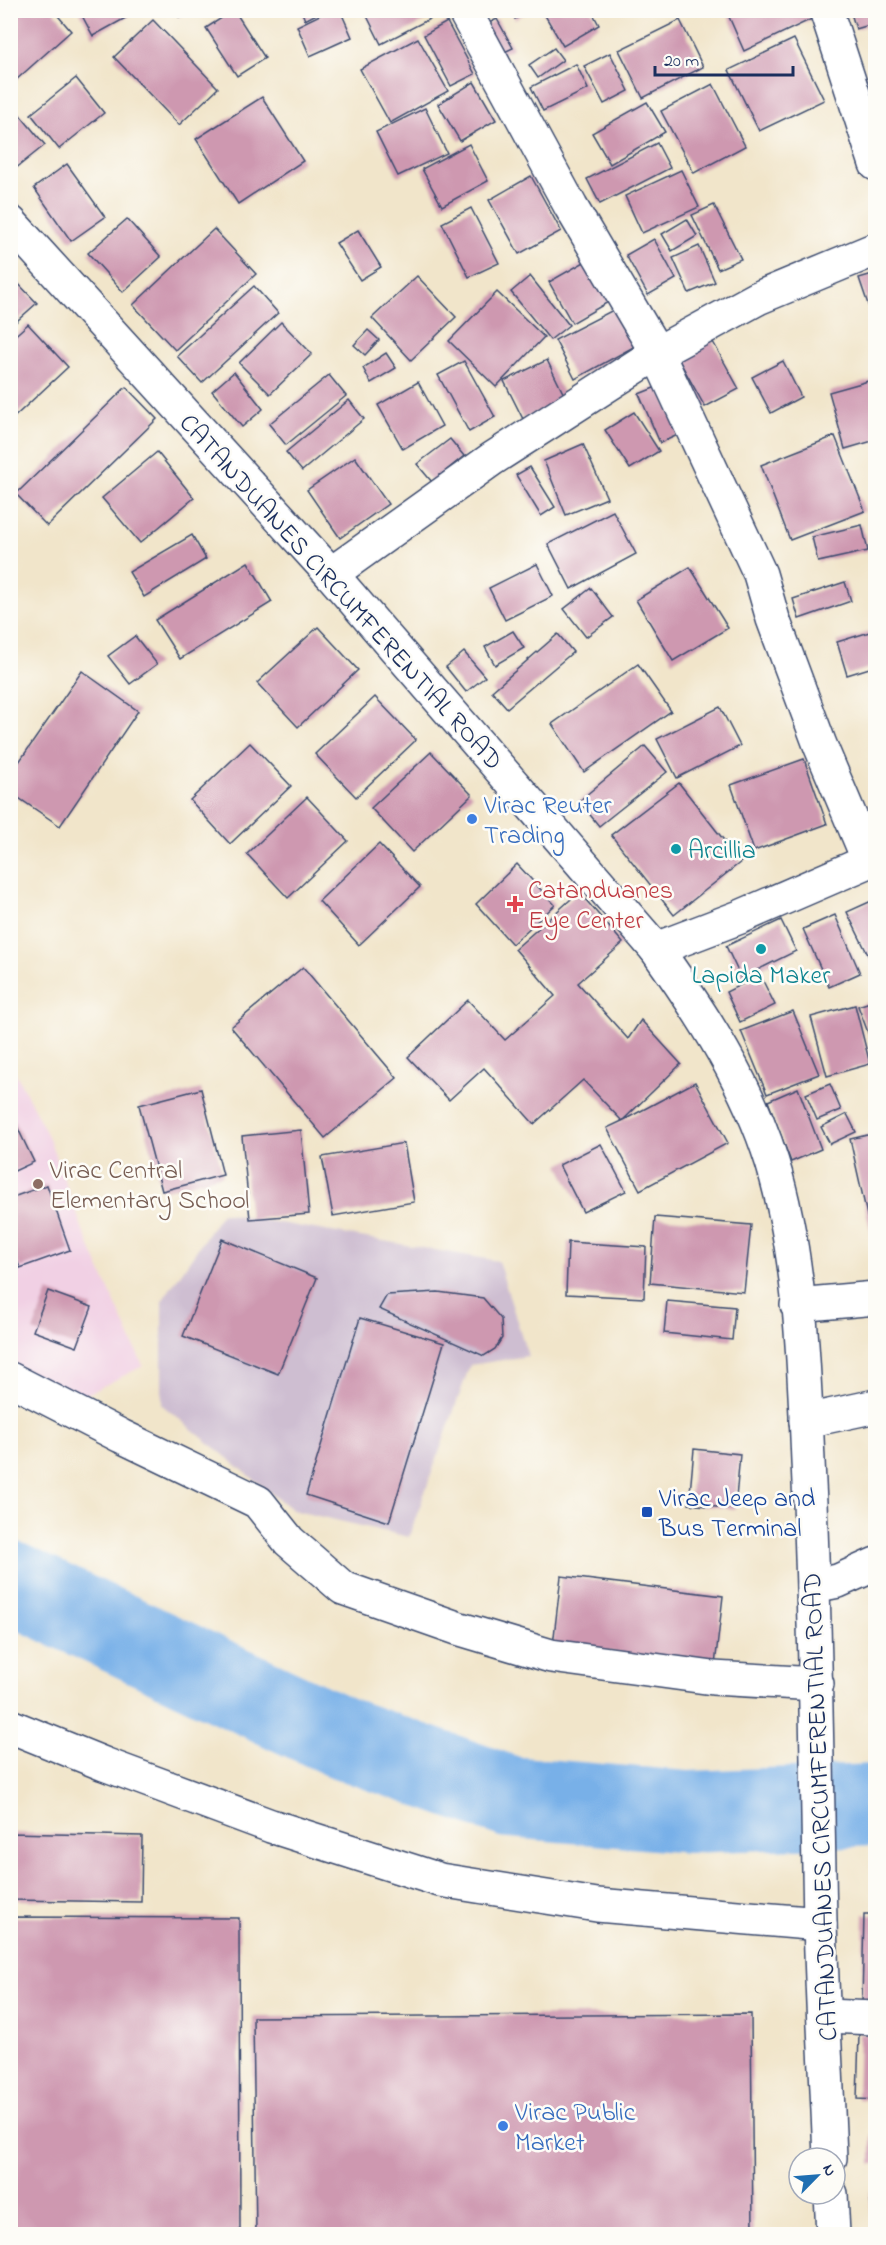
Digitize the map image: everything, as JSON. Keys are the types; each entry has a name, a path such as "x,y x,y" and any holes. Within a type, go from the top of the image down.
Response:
{"main road":[{"path":"464,10 566,198 657,353 760,574 773,619 820,745 872,859 656,950"},
{"path":"826,10 876,164"},
{"name":"CATANDUANES CIRCUMFERENTIAL ROAD","path":"10,222 331,574 656,950 702,1015 742,1089 771,1161 787,1224 797,1305 806,1421 813,1586 820,1924 829,2146"},
{"path":"331,574 492,459 657,353 758,298 876,249"},
{"path":"797,1305 876,1298"},
{"path":"10,1379 258,1502 289,1541 343,1588 456,1628 551,1656 713,1678 816,1697"},
{"path":"806,1421 876,1406"},
{"path":"813,1586 838,1581 876,1564"},
{"path":"10,1726 104,1764 271,1826 440,1880 597,1905 820,1924"},
{"path":"824,2016 876,2018"},
{"path":"832,2206 833,2235"}],"shaded area":[{"name":"Virac Central Elementary School","path":"10,1062 48,1136 84,1233 143,1366 77,1399 11,1362"},
{"path":"222,1213 498,1261 528,1356 470,1365 409,1537 292,1510 162,1405 162,1301"}],"building":[{"path":"10,10 53,10 71,31 16,80 10,73"},
{"path":"79,10 140,10 93,36"},
{"path":"175,10 189,10 179,17"},
{"path":"234,10 265,58 237,76 206,28"},
{"path":"301,10 324,10 305,20"},
{"path":"330,10 340,10 352,37 310,56 297,26"},
{"path":"364,10 439,10 441,13 381,44"},
{"path":"511,10 531,10 515,19"},
{"path":"546,10 591,10 599,25 563,46 543,12"},
{"path":"726,10 808,10 812,19 744,51"},
{"path":"850,10 876,10 876,23 856,29"},
{"path":"497,19 513,48 494,57 479,28"},
{"path":"153,20 218,88 179,125 114,57"},
{"path":"680,20 703,67 643,98 619,50"},
{"path":"447,22 475,74 451,86 424,35"},
{"path":"418,38 448,91 390,123 360,69"},
{"path":"794,39 824,100 759,131 729,70"},
{"path":"554,48 563,60 538,78 529,65"},
{"path":"610,53 629,91 604,104 584,66"},
{"path":"576,64 588,89 543,111 531,87"},
{"path":"76,78 104,113 59,149 31,114"},
{"path":"474,82 496,120 460,141 438,104"},
{"path":"713,84 745,146 694,173 661,111"},
{"path":"262,97 303,161 238,204 196,139"},
{"path":"647,102 665,132 610,164 592,133"},
{"path":"10,103 45,145 10,173"},
{"path":"425,108 447,153 398,176 376,132"},
{"path":"657,143 670,168 600,204 587,179"},
{"path":"469,144 488,181 442,206 422,169"},
{"path":"67,164 105,217 71,241 34,188"},
{"path":"681,170 699,207 642,233 625,196"},
{"path":"531,176 561,231 519,254 489,200"},
{"path":"714,205 741,259 718,269 692,215"},
{"path":"471,208 499,263 469,277 442,223"},
{"path":"127,219 161,257 123,292 88,253"},
{"path":"687,219 697,236 672,251 662,234"},
{"path":"214,229 256,274 175,350 133,305"},
{"path":"358,230 381,267 360,280 336,243"},
{"path":"654,239 676,279 648,295 626,255"},
{"path":"699,246 715,282 689,293 673,258"},
{"path":"586,261 610,301 572,323 549,282"},
{"path":"876,273 876,325 875,325 859,278"},
{"path":"10,275 37,303 10,327"},
{"path":"417,276 456,317 411,360 372,318"},
{"path":"530,276 569,325 550,340 511,292"},
{"path":"254,286 278,313 202,383 177,356"},
{"path":"497,292 544,337 496,387 449,341"},
{"path":"619,307 639,344 575,379 555,340"},
{"path":"281,322 312,354 270,394 239,363"},
{"path":"28,324 68,367 10,421 10,340"},
{"path":"368,330 379,340 365,355 354,345"},
{"path":"707,331 739,389 705,407 673,349"},
{"path":"386,353 396,368 371,383 363,368"},
{"path":"547,360 566,399 523,419 504,381"},
{"path":"464,361 495,417 469,432 438,375"},
{"path":"783,361 801,397 771,413 752,377"},
{"path":"234,372 263,409 242,427 212,391"},
{"path":"329,375 346,396 286,445 269,424"},
{"path":"872,380 876,392 876,440 845,449 829,392"},
{"path":"418,382 442,426 403,449 378,405"},
{"path":"659,386 680,434 660,443 639,394"},
{"path":"126,387 157,419 47,526 16,494"},
{"path":"349,400 364,419 302,471 286,452"},
{"path":"634,412 659,451 630,469 605,430"},
{"path":"835,436 865,511 790,540 761,465"},
{"path":"450,439 464,456 432,482 417,464"},
{"path":"583,444 607,498 566,515 544,461"},
{"path":"157,452 194,498 140,543 102,498"},
{"path":"355,457 388,504 340,538 307,490"},
{"path":"530,467 555,507 541,516 516,475"},
{"path":"613,511 636,554 571,589 548,544"},
{"path":"862,525 868,551 818,562 812,537"},
{"path":"192,535 206,559 144,597 129,572"},
{"path":"248,562 272,602 180,659 155,620"},
{"path":"537,564 553,596 505,620 489,588"},
{"path":"690,567 728,628 673,661 636,600"},
{"path":"845,582 851,601 799,619 793,599"},
{"path":"591,588 613,617 586,637 564,609"},
{"path":"318,627 358,670 298,727 257,683"},
{"path":"876,630 876,666 847,675 837,642"},
{"path":"513,631 524,648 495,665 485,647"},
{"path":"558,634 573,652 507,708 492,691"},
{"path":"135,636 157,664 130,684 108,656"},
{"path":"464,652 485,677 466,692 446,667"},
{"path":"638,664 671,711 584,772 552,724"},
{"path":"82,671 138,711 60,826 10,792 10,775"},
{"path":"375,697 416,740 356,797 315,754"},
{"path":"720,707 740,746 677,778 657,739"},
{"path":"250,743 291,786 230,844 190,800"},
{"path":"645,746 667,772 599,826 579,801"},
{"path":"431,752 472,795 412,852 371,808"},
{"path":"804,759 827,824 754,851 731,785"},
{"name":"Arcillia","path":"679,783 741,862 674,915 611,835"},
{"path":"307,797 348,841 288,898 247,854"},
{"path":"379,844 420,887 359,945 319,901"},
{"name":"Catanduanes Eye Center","path":"517,864 555,905 512,944 476,904"},
{"path":"579,892 623,943 578,983 628,1039 641,1020 681,1064 622,1121 583,1080 534,1124 484,1068 449,1100 408,1057 468,1000 505,1040 555,996 515,949"},
{"path":"876,899 876,971 847,912"},
{"path":"835,915 860,973 829,987 803,929"},
{"name":"Lapida Maker","path":"781,920 796,951 741,978 726,946"},
{"path":"303,967 397,1078 325,1138 231,1027"},
{"path":"760,975 775,1005 740,1022 726,992"},
{"path":"876,1000 876,1042 872,1043 858,1006"},
{"path":"855,1005 870,1064 827,1076 811,1017"},
{"path":"793,1011 819,1074 767,1094 741,1031"},
{"path":"695,1082 728,1143 640,1190 607,1128"},
{"path":"830,1084 841,1110 817,1120 806,1094"},
{"path":"798,1088 821,1149 791,1162 768,1101"},
{"path":"201,1089 223,1175 162,1191 139,1105"},
{"path":"10,1112 34,1162 10,1173"},
{"path":"847,1114 856,1132 830,1144 821,1127"},
{"path":"301,1130 309,1214 250,1219 242,1136"},
{"path":"876,1133 876,1251 875,1251 850,1139"},
{"path":"404,1143 414,1202 333,1216 322,1157"},
{"path":"601,1144 626,1191 583,1212 559,1165"},
{"path":"47,1185 70,1250 20,1268 10,1242 10,1198"},
{"path":"655,1217 751,1225 744,1292 650,1283"},
{"path":"222,1239 317,1278 278,1374 183,1336"},
{"path":"568,1242 646,1247 644,1298 566,1294"},
{"path":"48,1291 92,1307 77,1347 33,1331"},
{"path":"438,1292 483,1298 501,1319 502,1338 495,1349 484,1356 379,1309 387,1295"},
{"path":"667,1301 735,1307 732,1340 664,1333"},
{"path":"360,1318 444,1343 389,1522 306,1495"},
{"path":"694,1449 740,1454 735,1509 689,1504"},
{"path":"561,1576 723,1596 715,1665 553,1645"},
{"path":"10,1833 142,1836 141,1902 10,1900"},
{"path":"864,1914 876,1914 876,2003 862,2002"},
{"path":"10,1917 239,1918 240,2234 10,2234"},
{"name":"Virac Public Market","path":"751,2014 753,2234 256,2234 253,2017"},
{"path":"859,2034 876,2035 876,2100 857,2099"},
{"path":"874,2100 876,2100 876,2129 873,2129"},
{"path":"871,2134 876,2134 876,2164 871,2164"},
{"path":"870,2191 876,2191 876,2234 872,2234"}],"waterway":[{"path":"10,1582 340,1737 510,1797 688,1812 876,1805"}],"place":[{"name":"Virac Reuter Trading","path":"472,819"},
{"name":"Arcillia","path":"676,849"},
{"name":"Catanduanes Eye Center","path":"515,904"},
{"name":"Lapida Maker","path":"761,949"},
{"name":"Virac Central Elementary School","path":"38,1184"},
{"name":"Virac Jeep and Bus Terminal","path":"647,1512"},
{"name":"Virac Public Market","path":"503,2126"}]}
